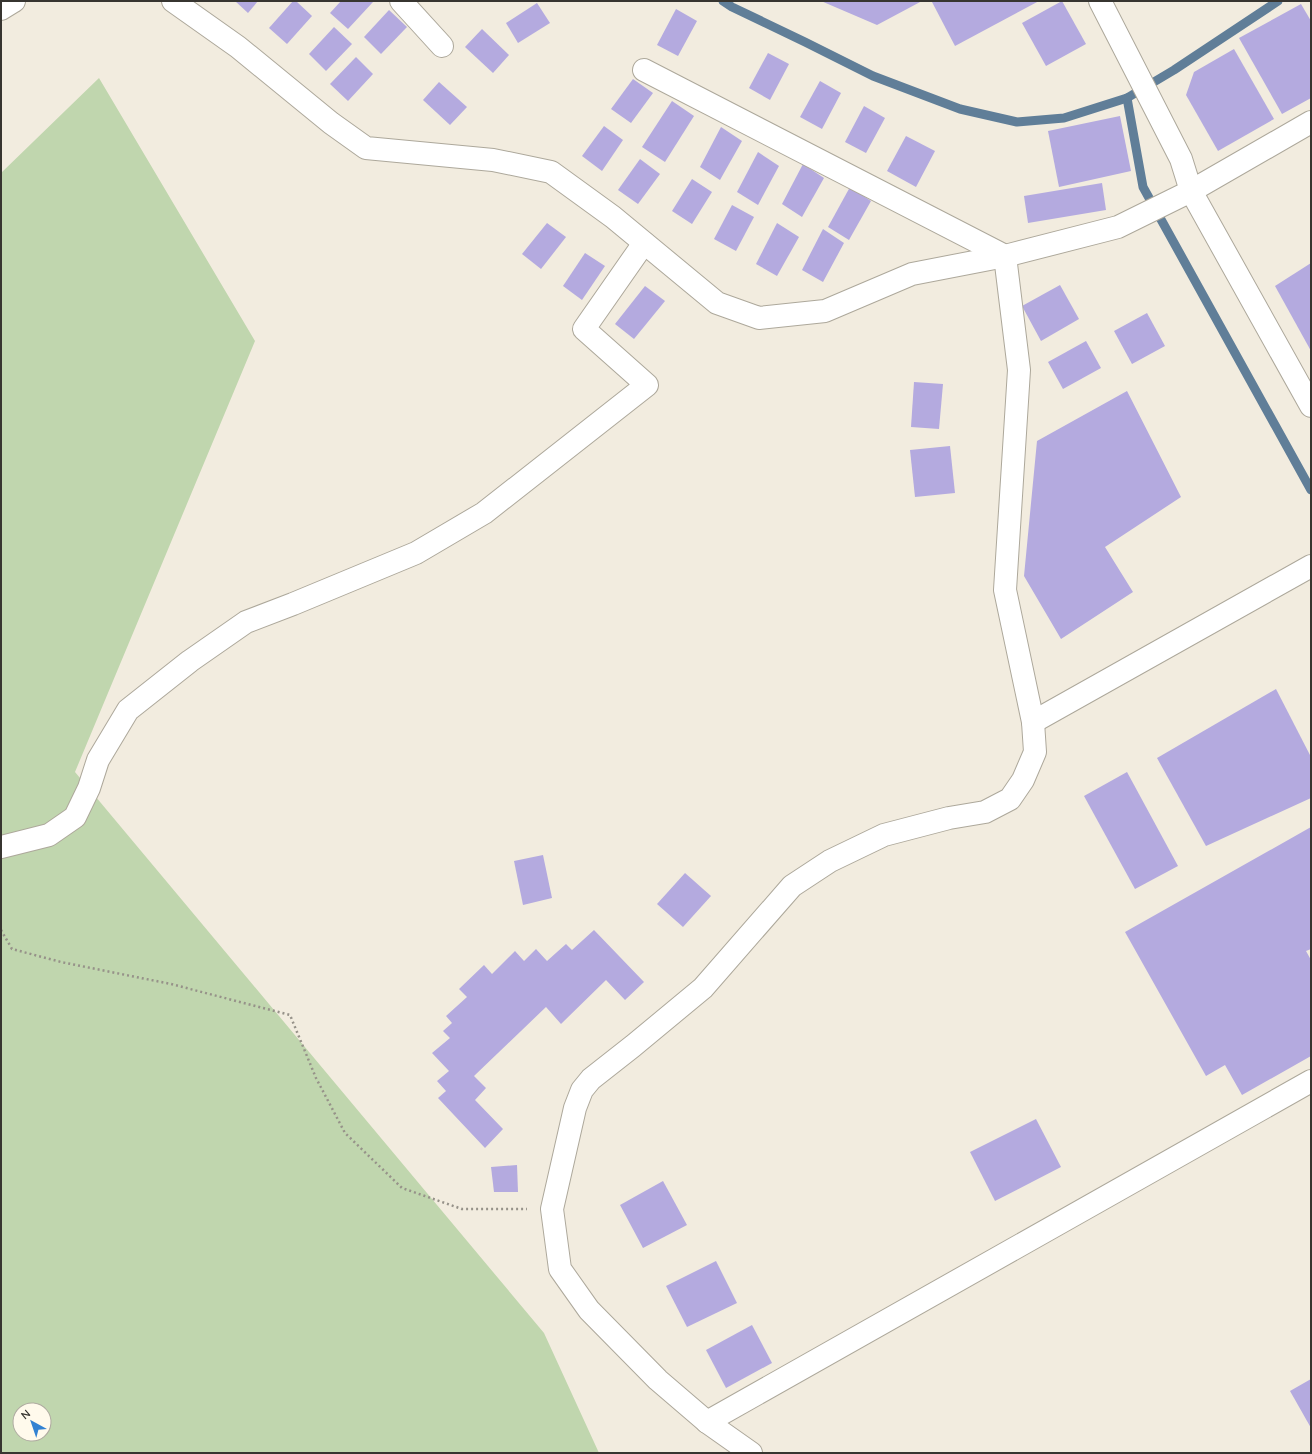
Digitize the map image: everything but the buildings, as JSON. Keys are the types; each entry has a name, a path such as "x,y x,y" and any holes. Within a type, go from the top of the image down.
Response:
{"street":[{"path":"1,9 14,1"},
{"path":"173,1 238,47 330,123 366,148 493,160 551,172 613,217 717,303 759,318 825,311 912,274 1005,256 1118,227 1191,192 1311,122"},
{"path":"401,1 442,46"},
{"path":"1105,10 1181,159 1191,192 1311,406"},
{"path":"644,70 1005,256"},
{"path":"1,847 49,835 75,818 89,788 98,760 128,710 190,661 246,622 416,553 484,513 647,386 584,328 644,243"},
{"path":"751,1453 707,1422 658,1380 589,1310 560,1268 552,1209 575,1108 582,1090 592,1079 703,988 792,886 830,861 884,835 949,818 985,812 1010,799 1023,780 1035,752 1033,722 1005,590 1019,370 1005,256"},
{"path":"1033,722 1311,566"},
{"path":"707,1422 1311,1081"}],"path":[{"path":"1,930 12,949 61,962 171,984 290,1015 316,1078 345,1133 402,1188 462,1209 552,1209"}],"green space":[{"path":"99,78 255,341 75,772 544,1333 599,1453 1,1453 1,173"}],"waterway":[{"path":"723,1 732,7 873,76 960,109 1017,122 1064,118 1127,98 1174,70 1278,1"},
{"path":"1127,98 1143,187 1311,490"}]}
